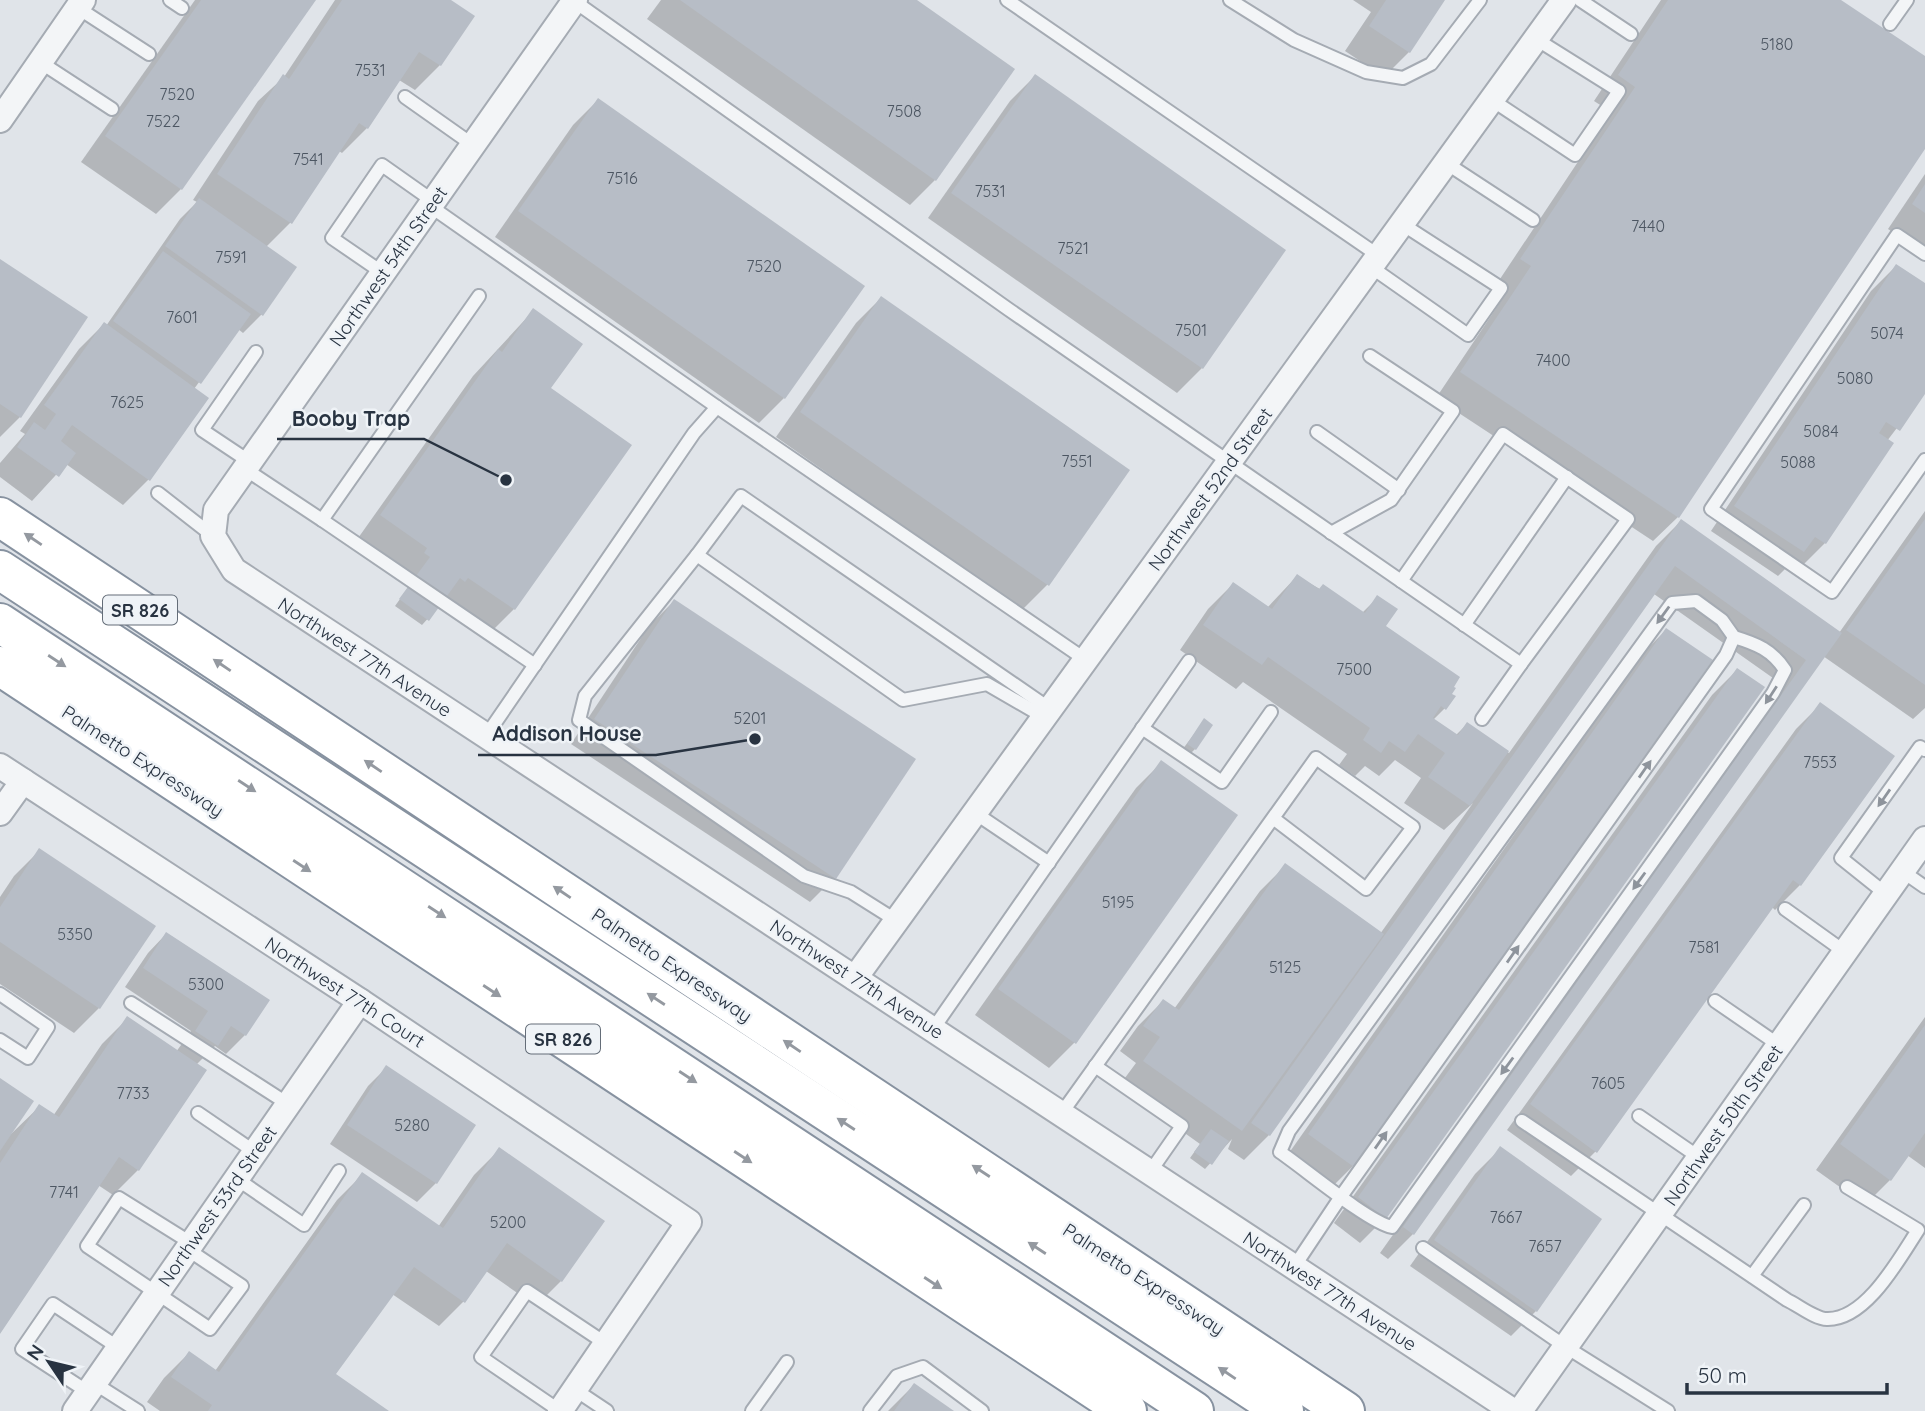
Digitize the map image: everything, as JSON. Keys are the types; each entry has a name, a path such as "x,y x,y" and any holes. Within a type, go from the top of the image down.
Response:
{"highway":[{"name":"Palmetto Expressway","path":"0,517 1345,1411"},
{"path":"0,570 1284,1411"},
{"path":"0,623 1194,1411"},
{"name":"Palmetto Expressway","path":"0,666 1127,1411"}],"street":[{"name":"Northwest 52nd Street","path":"855,978 1564,0"},
{"name":"Northwest 54th Street","path":"213,536 216,510 473,145 568,3"},
{"path":"0,120 80,4"},
{"name":"Northwest 77th Avenue","path":"213,536 234,570 1513,1411"},
{"name":"Northwest 77th Court","path":"0,766 360,1001 688,1222 605,1343"},
{"path":"0,813 23,781"},
{"name":"Northwest 50th Street","path":"1520,1411 1925,839"},
{"name":"Northwest 53rd Street","path":"86,1395 360,1001"},
{"path":"560,1411 605,1343"}],"lane":[{"path":"170,0 182,8"},
{"path":"1007,0 1375,262 1468,335 1501,288 1402,224"},
{"path":"1230,0 1294,40 1366,72 1403,78 1431,64 1480,0"},
{"path":"1580,0 1631,34"},
{"path":"1890,24 1907,0"},
{"path":"568,3 1521,664"},
{"path":"80,4 149,54"},
{"path":"1492,100 1574,155 1619,91 1536,39"},
{"path":"40,62 112,109"},
{"path":"405,97 473,145"},
{"path":"1446,163 1532,220"},
{"path":"383,273 332,238 382,165 432,204 716,407 1086,660"},
{"path":"1925,254 1897,235 1711,509 1832,592 1925,460"},
{"path":"322,520 480,296"},
{"path":"256,352 202,430 322,520 535,665"},
{"path":"1331,533 1391,500 1452,411 1370,356"},
{"path":"486,736 694,433 716,407"},
{"path":"1317,432 1399,490"},
{"path":"1401,581 1503,434 1628,519 1482,719"},
{"path":"1464,625 1567,477"},
{"path":"158,494 213,536"},
{"path":"897,921 851,892 804,876 579,720 585,696 741,496 1047,713"},
{"path":"697,555 903,700 987,684 1047,713"},
{"path":"1696,601 1721,620 1734,637 1761,646 1776,656 1786,670 1773,693 1392,1227 1381,1225 1280,1152 1289,1131 1672,603 1696,601"},
{"path":"1294,1267 1342,1195 1726,655 1734,637"},
{"path":"933,1029 1189,661"},
{"path":"1142,728 1222,782 1271,712"},
{"path":"1886,894 1841,858 1920,747 1925,750"},
{"path":"1061,1114 1095,1066 1316,758 1413,827 1366,889 1273,818"},
{"path":"975,813 1049,863"},
{"path":"1902,871 1925,887"},
{"path":"1785,909 1845,952"},
{"path":"0,994 48,1027 28,1058 0,1040"},
{"path":"1715,1001 1779,1045"},
{"path":"131,1003 288,1104"},
{"path":"1095,1066 1182,1126 1150,1172"},
{"path":"198,1113 255,1152"},
{"path":"1639,1116 1700,1158"},
{"path":"1522,1121 1752,1276 1825,1320 1849,1315 1885,1281 1922,1230 1847,1187"},
{"path":"236,1179 304,1224 339,1171"},
{"path":"119,1198 189,1246 242,1286 210,1329 86,1247 119,1198"},
{"path":"1752,1276 1804,1205"},
{"path":"1423,1248 1566,1347 1668,1411"},
{"path":"560,1411 481,1357 527,1291 605,1343"},
{"path":"118,1348 53,1304 22,1349 86,1395 138,1411"},
{"path":"752,1411 787,1362"},
{"path":"870,1411 897,1376 923,1367 982,1411"},
{"path":"574,1390 607,1411"}],"building":[{"path":"201,0 316,0 182,190 105,136"},
{"path":"342,0 451,0 475,16 441,66 419,52 368,129 359,123 292,224 217,174 283,74 289,79"},
{"path":"680,0 917,0 1015,69 936,181"},
{"path":"1386,0 1445,0 1410,53 1369,26"},
{"path":"1668,0 1841,0 1925,56 1925,149 1679,518 1460,372 1531,266 1520,259 1635,87 1618,75"},
{"path":"1035,74 1286,250 1203,369 951,193"},
{"path":"598,98 865,286 785,399 518,211"},
{"path":"1925,184 1925,213 1912,204"},
{"path":"199,198 297,267 263,316 165,246"},
{"path":"163,251 251,314 201,384 113,321"},
{"path":"0,259 88,317 21,418 0,404"},
{"path":"1896,264 1925,283 1925,394 1900,431 1886,422 1879,433 1894,443 1826,544 1815,537 1804,552 1734,506"},
{"path":"881,296 1130,470 1049,586 800,412"},
{"path":"533,308 583,344 551,388 632,445 515,610 468,578 465,582 460,578 429,621 399,599 430,557 424,553 427,548 380,515 498,349 502,352"},
{"path":"104,322 209,398 150,481 72,425 61,441 76,453 59,477 17,447 34,422 45,430 56,414 44,405"},
{"path":"1681,519 1842,633 1414,1235 1403,1227 1806,660 1675,566 1270,1136 1251,1123"},
{"path":"1925,519 1925,685 1846,630"},
{"path":"1297,574 1319,589 1323,584 1365,613 1377,595 1398,609 1386,626 1460,677 1452,694 1456,696 1446,710 1441,706 1433,718 1458,735 1467,722 1509,751 1470,806 1428,777 1445,753 1418,734 1405,752 1389,741 1381,753 1363,740 1370,728 1268,657 1262,665 1203,625 1233,582 1272,609"},
{"path":"674,599 916,759 836,879 594,719"},
{"path":"1666,628 1713,660 1354,1167 1308,1134"},
{"path":"1737,668 1765,687 1386,1219 1358,1197"},
{"path":"1820,702 1895,756 1801,886 1793,880 1597,1153 1530,1104"},
{"path":"1204,718 1213,725 1196,750 1187,744"},
{"path":"1161,760 1238,815 1076,1044 998,989"},
{"path":"39,848 156,926 100,1009 0,942 0,907"},
{"path":"1285,863 1384,934 1242,1131 1143,1061 1160,1037 1143,1026 1163,999 1179,1010"},
{"path":"166,932 270,1000 246,1036 231,1026 218,1046 195,1031 208,1011 143,968"},
{"path":"127,1016 207,1070 139,1171 119,1157 0,1334 0,1163 39,1104 59,1117"},
{"path":"1925,1025 1925,1133 1891,1181 1840,1144"},
{"path":"386,1065 476,1125 437,1184 347,1125"},
{"path":"0,1078 34,1101 0,1151"},
{"path":"1211,1129 1229,1141 1212,1165 1194,1152"},
{"path":"1500,1146 1602,1219 1537,1312 1434,1240"},
{"path":"499,1147 605,1221 562,1282 507,1243 465,1303 414,1267 336,1374 389,1411 208,1411 212,1405 171,1377 189,1351 219,1372 362,1172 443,1228"},
{"path":"914,1383 954,1411 894,1411"}],"place":[{"name":"Booby Trap","path":"506,480"},
{"name":"Addison House","path":"755,739"}]}
